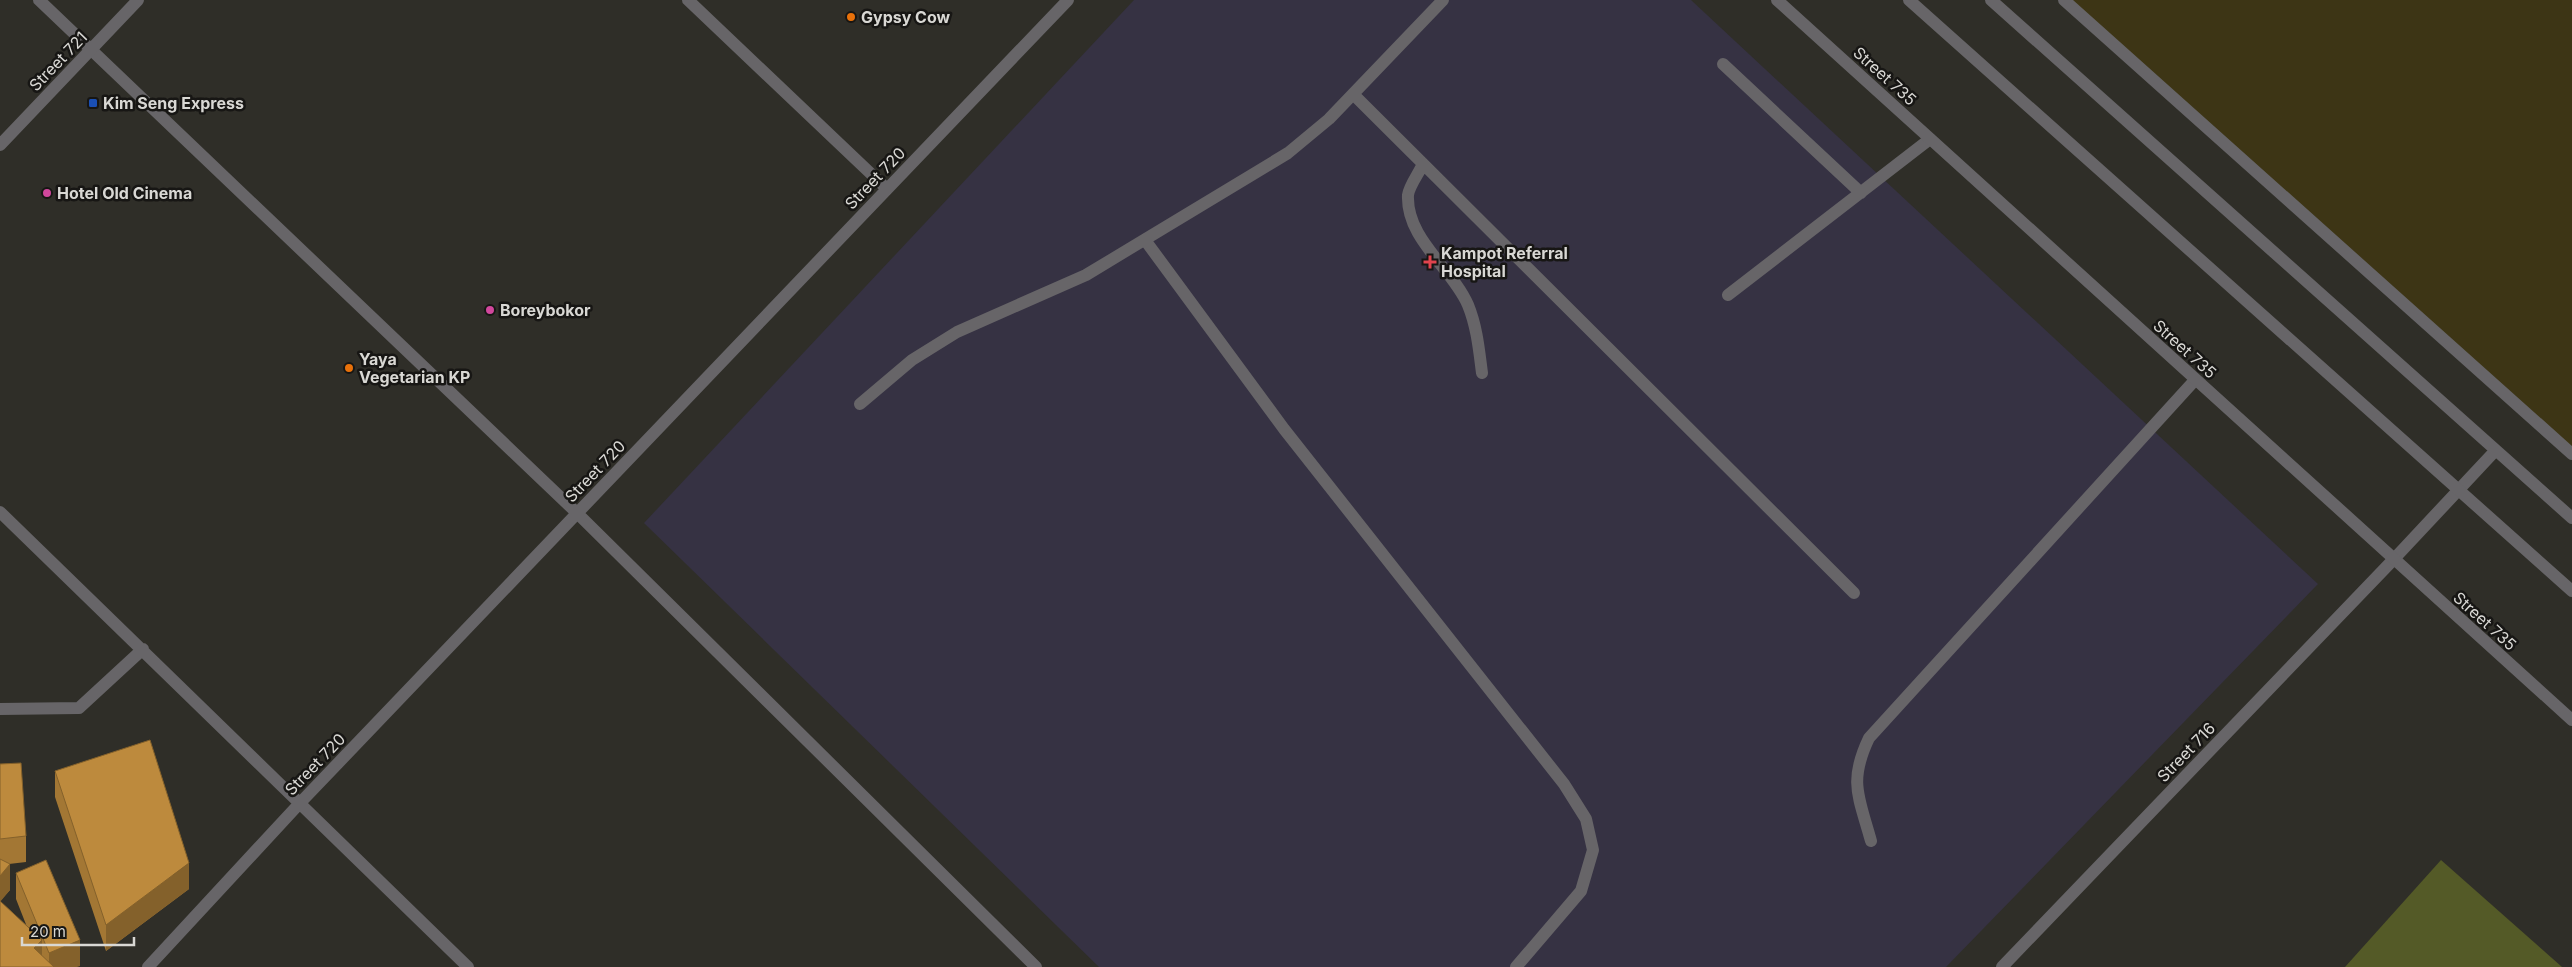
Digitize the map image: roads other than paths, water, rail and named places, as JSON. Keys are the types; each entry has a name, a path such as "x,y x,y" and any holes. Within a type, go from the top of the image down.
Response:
{"street":[{"path":"39,0 577,512 1036,967"},
{"name":"Street 721","path":"0,144 138,0"},
{"path":"688,0 887,189"},
{"name":"Street 720","path":"148,967 299,804 1068,0"},
{"path":"860,404 912,360 957,332 1086,275 1288,152 1329,119 1443,0"},
{"name":"Street 735","path":"1778,0 2393,560 2572,720"},
{"path":"1909,0 2572,591"},
{"path":"1991,0 2572,518"},
{"path":"2064,0 2572,454"},
{"path":"1722,64 1860,193"},
{"path":"1353,94 1854,593"},
{"path":"1728,295 1930,139"},
{"path":"1423,164 1408,194 1411,214 1420,236 1468,304 1476,329 1482,373"},
{"path":"1145,240 1284,430 1564,784 1586,819 1593,850 1581,891 1516,967"},
{"path":"1871,841 1855,782 1860,757 1869,738 2195,380"},
{"name":"Street 716","path":"2002,967 2393,560 2495,451"},
{"path":"0,512 468,967"},
{"path":"0,709 79,708 143,649"}],"place":[{"name":"Gypsy Cow","path":"851,17"},
{"name":"Kim Seng Express","path":"93,103"},
{"name":"Hotel Old Cinema","path":"47,193"},
{"name":"Kampot Referral Hospital","path":"1430,262"},
{"name":"Boreybokor","path":"490,310"},
{"name":"Yaya Vegetarian KP","path":"349,368"}]}
